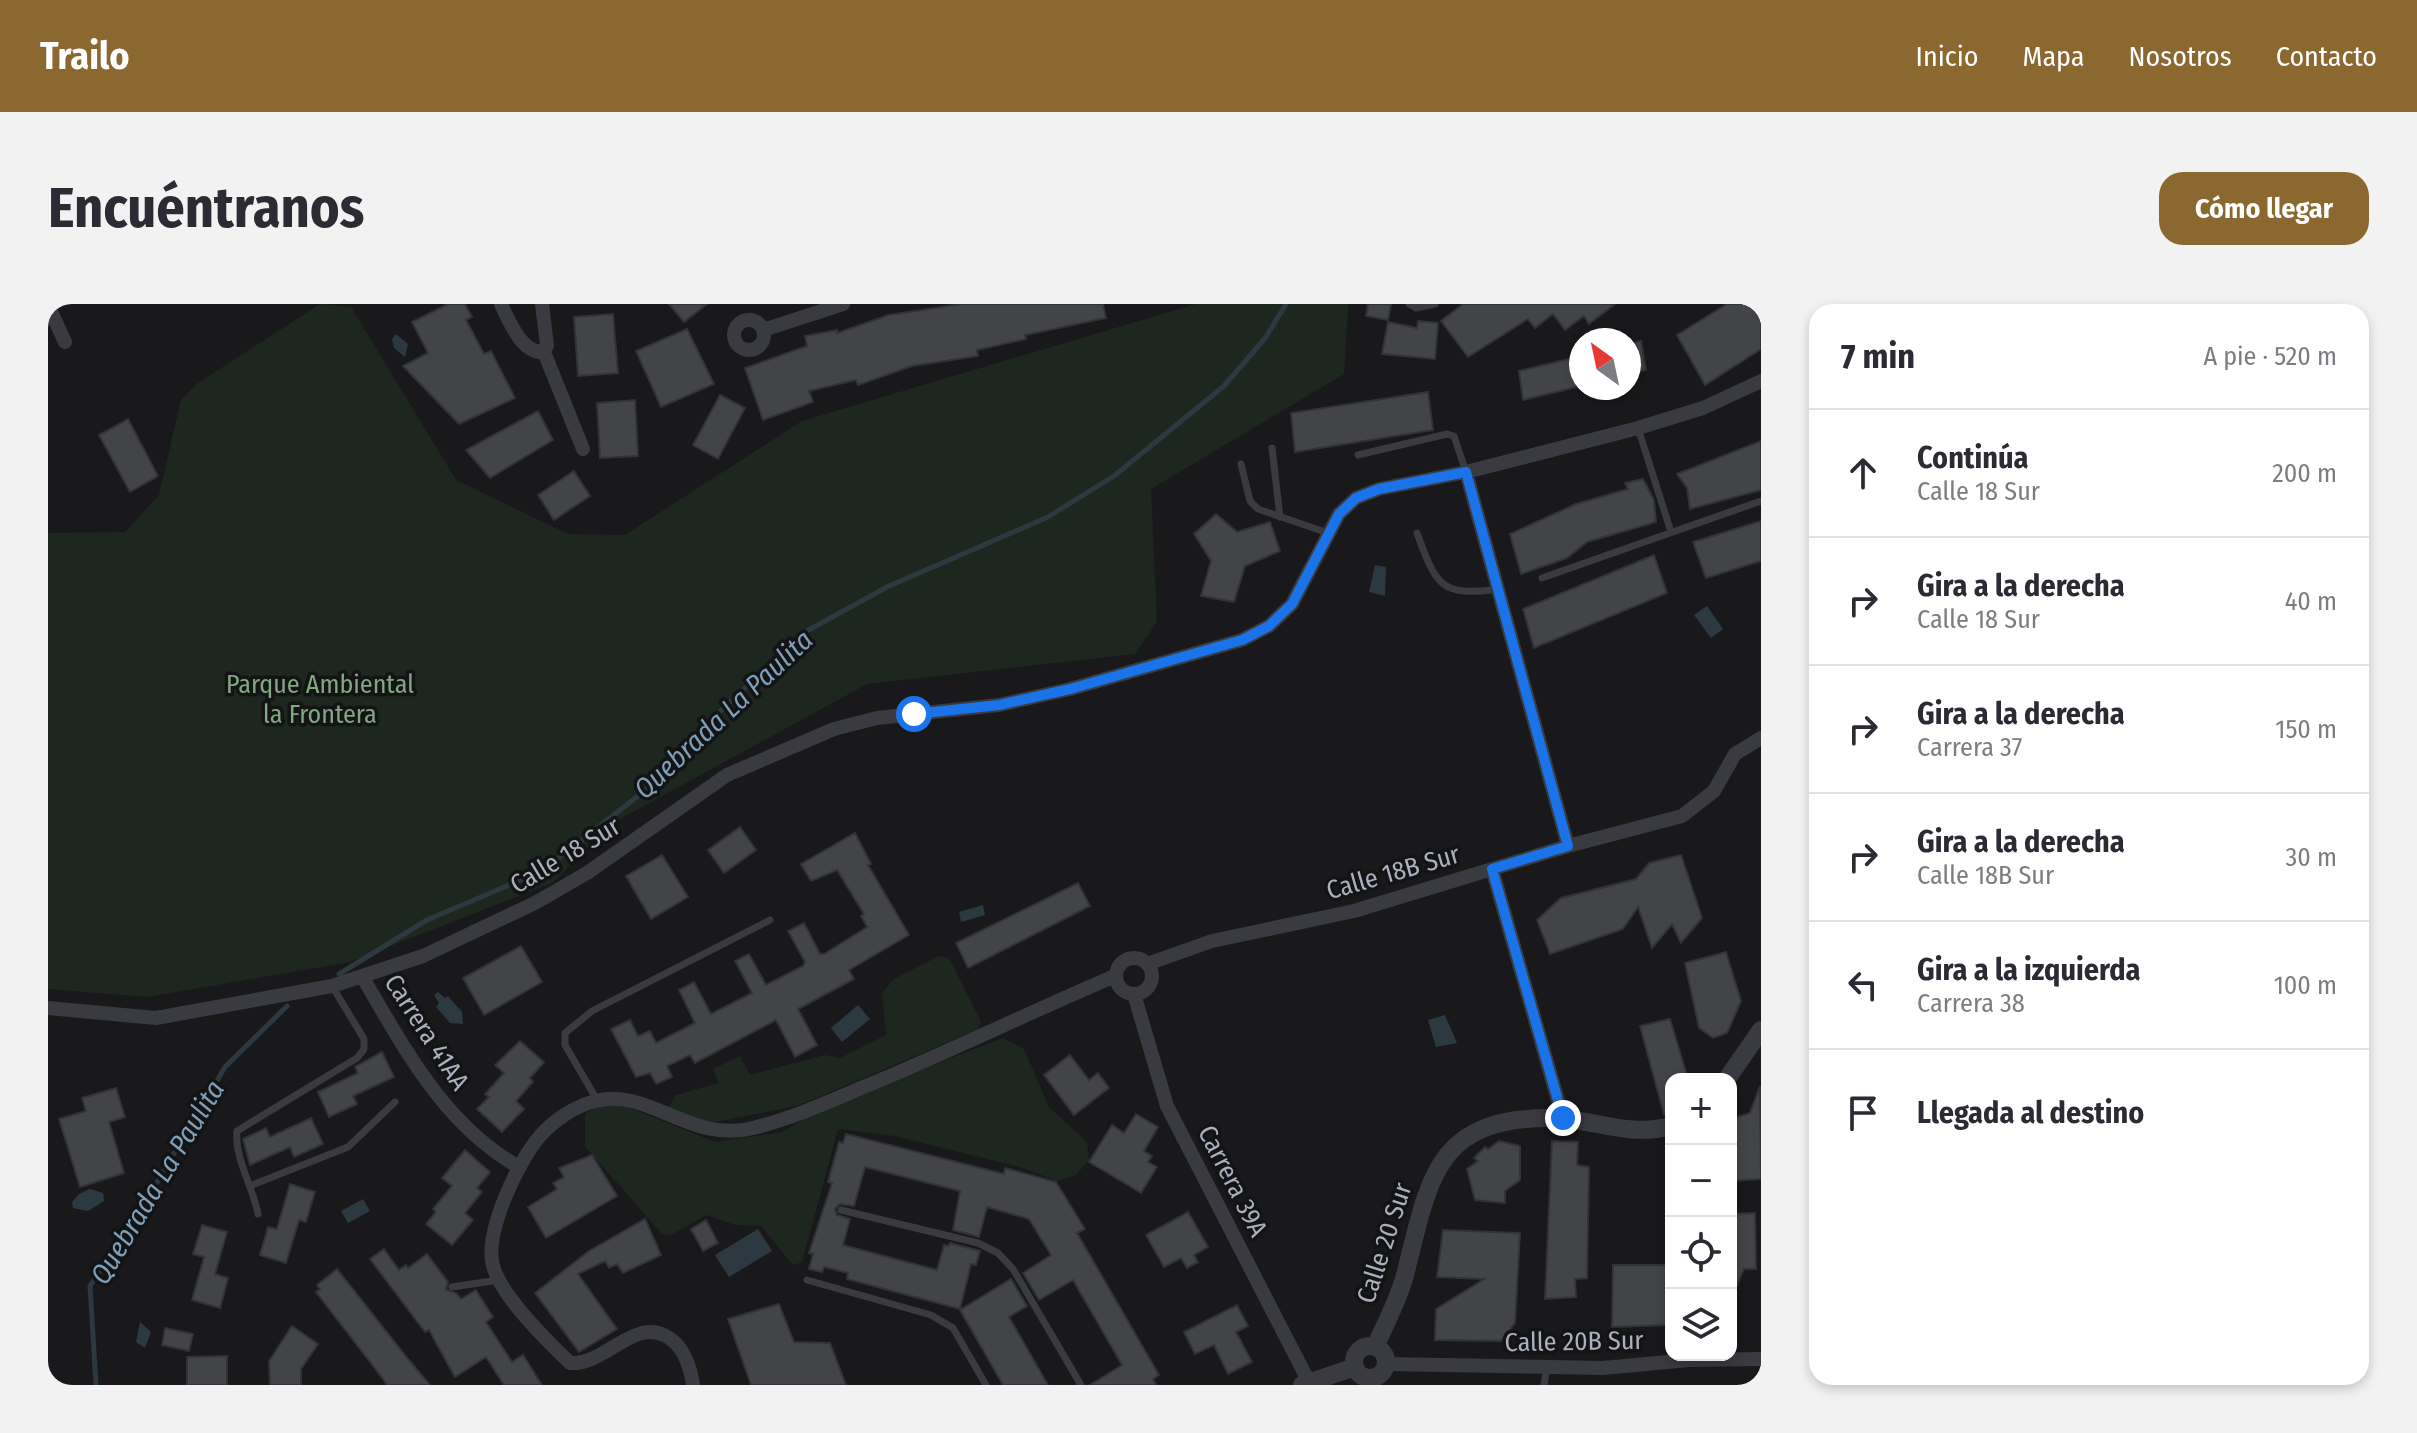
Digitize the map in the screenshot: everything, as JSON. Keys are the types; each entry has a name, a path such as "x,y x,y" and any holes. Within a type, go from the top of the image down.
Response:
{"street":[{"path":"501,304 525,346 536,353 544,352"},
{"path":"542,304 547,345 544,352 583,449"},
{"path":"763,330 843,304"},
{"path":"48,305 65,342"},
{"name":"Calle 18 Sur","path":"48,1008 156,1018 363,978 423,956 535,903 641,838 727,775 823,733 877,718 999,705 1055,693 1155,668 1242,640 1269,626 1292,604 1339,514 1356,498 1379,489 1466,472 1638,428 1703,408 1761,381"},
{"path":"1466,472 1568,846"},
{"name":"Calle 18B Sur","path":"1147,964 1212,941 1354,911 1568,846 1682,816 1714,791 1735,754 1761,738"},
{"path":"1492,869 1563,1118"},
{"path":"693,1385 677,1344 664,1333 647,1331 630,1336 598,1359 582,1364 570,1363 499,1280 491,1258 493,1240 519,1167 540,1136 556,1122 597,1100 641,1104 696,1128 723,1132 751,1129 799,1114 965,1045 1115,976 1125,961 1136,959 1147,964 1151,981 1145,991 1134,994 1118,987 1115,976"},
{"name":"Carrera 41AA","path":"363,978 421,1076 447,1108 494,1152 519,1167"},
{"name":"Carrera 39A","path":"1134,994 1167,1106 1305,1384"},
{"path":"1731,1073 1761,1030"},
{"name":"Calle 20 Sur","path":"1375,1347 1407,1271 1426,1188 1445,1156 1466,1136 1494,1123 1563,1118 1640,1132 1665,1127"},
{"path":"1375,1347 1384,1353 1387,1364 1382,1374 1372,1379 1361,1376 1355,1367 1357,1353 1375,1347"},
{"name":"Calle 20B Sur","path":"1387,1364 1603,1368 1689,1360 1761,1359"},
{"path":"1305,1384 1355,1367"}],"lane":[{"path":"1409,304 1416,308 1435,304"},
{"path":"1638,428 1671,532"},
{"path":"1358,455 1447,434 1454,436 1466,472"},
{"path":"1272,448 1280,517"},
{"path":"1241,464 1250,501 1258,509 1328,533"},
{"path":"1542,578 1761,501"},
{"path":"1417,533 1433,575 1444,587 1458,593 1499,589"},
{"path":"597,1100 565,1045 565,1033 592,1011 770,920"},
{"path":"258,1214 252,1185 235,1148 237,1131 357,1058 364,1049 364,1039 332,986"},
{"path":"252,1185 348,1147 395,1102"},
{"path":"841,1210 978,1243 998,1253 1013,1269 1081,1385"},
{"path":"452,1287 499,1280"},
{"path":"807,1280 931,1315 953,1328 986,1385"},
{"path":"1544,1385 1547,1367"}],"green space":[{"name":"Parque Ambiental la Frontera","path":"320,304 351,307 456,480 568,534 625,535 802,421 1196,304 1348,304 1344,374 1151,489 1157,622 1135,654 867,684 611,824 554,882 350,962 147,997 48,989 48,533 125,532 159,495 181,400 198,383"},
{"path":"939,956 949,958 981,1022 977,1030 797,1106 710,1123 673,1114 669,1107 676,1095 719,1083 713,1069 740,1056 750,1075 825,1055 840,1058 886,1035 882,993 894,979"},
{"path":"1003,1038 1024,1049 1049,1107 1087,1142 1089,1160 1076,1175 1057,1181 1020,1167 895,1136 838,1129 802,1262 793,1265 761,1226 736,1225 706,1215 671,1235 662,1234 585,1146 585,1114 602,1104 625,1106 715,1142 782,1132 824,1107"}],"shaded area":[{"path":"396,334 408,344 405,357 394,348 392,339"},
{"path":"1375,565 1386,567 1385,596 1369,592"},
{"path":"1707,606 1723,629 1711,638 1694,615"},
{"path":"983,905 985,915 961,922 959,912"},
{"path":"438,992 445,998 448,996 462,1012 463,1024 450,1023 436,1007 439,1003 434,995"},
{"path":"858,1005 870,1019 842,1042 831,1028"},
{"path":"1445,1015 1457,1043 1436,1047 1428,1020"},
{"path":"90,1189 103,1193 104,1201 88,1211 73,1208 72,1202 79,1194"},
{"path":"363,1199 370,1211 348,1223 341,1211"},
{"path":"758,1229 772,1251 729,1277 715,1255"},
{"path":"140,1322 151,1332 145,1348 136,1342"}],"building":[{"path":"448,304 465,304 472,317 466,320 484,354 491,351 515,398 459,424 403,366 428,353 412,322"},
{"path":"669,304 707,304 684,322"},
{"path":"961,304 1103,304 1106,318 1025,335 1026,339 977,350 978,356 912,366 858,385 856,380 809,391 813,402 763,420 745,368 807,346 805,336 837,330 837,333 889,315"},
{"path":"1368,304 1391,304 1388,320 1366,316"},
{"path":"1463,304 1615,304 1589,324 1584,316 1565,330 1553,314 1535,328 1528,319 1468,357 1441,321"},
{"path":"1727,304 1761,304 1761,349 1705,385 1677,335"},
{"path":"613,314 618,373 578,376 574,317"},
{"path":"1418,321 1438,323 1435,359 1382,354 1388,322 1417,328"},
{"path":"687,329 714,384 661,407 636,351"},
{"path":"1641,341 1646,370 1641,371"},
{"path":"1569,359 1569,389 1523,400 1519,371"},
{"path":"1428,392 1433,430 1295,452 1291,413"},
{"path":"720,395 745,408 718,459 693,445"},
{"path":"635,400 638,456 600,458 597,403"},
{"path":"538,411 553,440 490,478 466,450"},
{"path":"128,419 158,476 130,492 99,435"},
{"path":"1761,441 1761,490 1690,509 1687,488 1677,474"},
{"path":"574,471 590,496 554,520 538,495"},
{"path":"1643,479 1654,500 1656,522 1587,542 1567,558 1521,574 1510,534 1576,504 1628,489 1625,483"},
{"path":"1216,514 1237,532 1270,522 1280,551 1245,566 1234,602 1201,596 1211,561 1194,534"},
{"path":"1761,521 1761,561 1706,578 1693,542"},
{"path":"1654,555 1667,593 1534,648 1523,609"},
{"path":"740,827 756,850 724,873 708,850"},
{"path":"855,833 871,864 868,865 909,935 849,970 854,979 798,1009 817,1045 795,1057 776,1020 695,1063 690,1055 667,1066 672,1077 656,1084 650,1073 636,1077 611,1029 630,1020 638,1036 650,1031 656,1043 695,1023 679,990 694,982 711,1014 752,993 735,961 749,954 766,985 803,966 805,962 788,931 804,923 820,954 824,954 867,927 861,916 864,914 837,870 811,881 801,864"},
{"path":"662,855 688,897 651,919 626,876"},
{"path":"1681,855 1702,918 1681,943 1672,924 1652,948 1638,907 1623,929 1550,954 1537,920 1561,898 1636,879 1649,863"},
{"path":"1078,883 1090,906 968,968 956,943"},
{"path":"521,946 542,982 484,1015 463,978"},
{"path":"1726,952 1741,1001 1727,1033 1713,1038 1699,1028 1685,963"},
{"path":"1670,1019 1686,1073 1665,1073 1665,1115 1664,1115 1640,1026"},
{"path":"520,1041 544,1062 530,1078 533,1082 516,1101 524,1109 502,1132 477,1109 489,1097 485,1094 504,1073 495,1065"},
{"path":"382,1052 394,1077 353,1096 357,1104 329,1117 318,1092 358,1073 355,1067"},
{"path":"1070,1055 1089,1080 1098,1073 1109,1088 1074,1115 1044,1075"},
{"path":"1760,1086 1761,1179 1737,1181 1737,1117 1750,1113"},
{"path":"116,1088 125,1117 109,1122 124,1173 80,1187 59,1119 86,1111 82,1098"},
{"path":"1136,1114 1158,1127 1144,1151 1152,1156 1148,1162 1157,1167 1141,1193 1089,1162 1112,1125 1124,1133"},
{"path":"311,1118 323,1144 294,1157 290,1147 250,1165 243,1139 266,1128 270,1137"},
{"path":"846,1134 1004,1174 1005,1168 1056,1182 1085,1229 1077,1233 1159,1375 1153,1379 1156,1385 1090,1385 1122,1365 1073,1280 1039,1300 1023,1273 1051,1255 1029,1219 987,1207 979,1237 953,1230 960,1191 865,1167 854,1206 840,1204 835,1209 837,1215 850,1219 843,1245 937,1270 944,1245 949,1246 950,1243 980,1251 976,1265 971,1264 960,1309 847,1279 848,1273 824,1267 822,1272 809,1269 813,1254 809,1253 832,1183 828,1182 839,1142 843,1143"},
{"path":"1499,1141 1520,1146 1520,1180 1505,1191 1505,1203 1475,1200 1467,1169 1478,1161 1474,1158 1485,1147 1488,1149"},
{"path":"1552,1141 1578,1142 1577,1165 1589,1167 1587,1278 1575,1279 1576,1297 1545,1299"},
{"path":"465,1150 490,1172 477,1188 482,1192 465,1213 473,1220 452,1245 426,1224 436,1212 433,1209 452,1186 442,1178"},
{"path":"592,1155 617,1196 546,1238 528,1207 557,1189 553,1183 564,1177 559,1168"},
{"path":"290,1184 315,1192 306,1222 299,1220 286,1263 260,1255 268,1227 277,1229"},
{"path":"1188,1212 1208,1247 1194,1255 1198,1262 1187,1268 1181,1258 1164,1267 1146,1235"},
{"path":"1755,1213 1756,1269 1744,1269 1737,1285 1737,1217 1737,1214"},
{"path":"645,1219 661,1255 623,1273 617,1264 609,1268 605,1261 578,1274 617,1329 579,1352 535,1293 589,1251"},
{"path":"706,1220 718,1243 703,1251 691,1229"},
{"path":"202,1225 227,1232 215,1274 228,1278 220,1308 192,1300 204,1257 193,1254"},
{"path":"1443,1230 1520,1233 1515,1323 1501,1341 1435,1340 1436,1309 1484,1279 1437,1277"},
{"path":"384,1249 399,1270 406,1265 408,1268 427,1254 448,1282 446,1290 456,1293 461,1299 476,1290 493,1317 486,1322 512,1362 523,1355 542,1385 504,1385 486,1357 455,1377 429,1330 425,1332 370,1259"},
{"path":"1613,1265 1665,1265 1665,1325 1612,1327"},
{"path":"337,1269 430,1385 387,1385 316,1292 320,1289 317,1285"},
{"path":"1011,1279 1027,1306 1009,1317 1048,1385 1003,1385 960,1310"},
{"path":"779,1304 794,1342 830,1343 846,1385 751,1385 728,1319"},
{"path":"1237,1305 1248,1326 1236,1332 1252,1362 1228,1374 1214,1345 1195,1354 1184,1332"},
{"path":"292,1326 318,1344 301,1369 301,1385 270,1385 269,1361"},
{"path":"165,1328 193,1334 189,1351 162,1345"},
{"path":"227,1356 227,1385 187,1385 187,1357"}],"waterway":[{"name":"Quebrada La Paulita","path":"339,974 427,920 542,871 661,778 713,718 805,632 887,587 1048,517 1114,476 1224,386 1266,337 1286,304"},
{"name":"Quebrada La Paulita","path":"96,1385 90,1286 130,1228 225,1067 287,1006"},
{"path":"1752,1385 1761,1384"}],"route":[{"path":"914,714 999,705 1070,689 1155,668 1242,640 1269,626 1292,604 1339,514 1356,498 1379,489 1466,472 1568,846 1492,869 1563,1118"}]}
